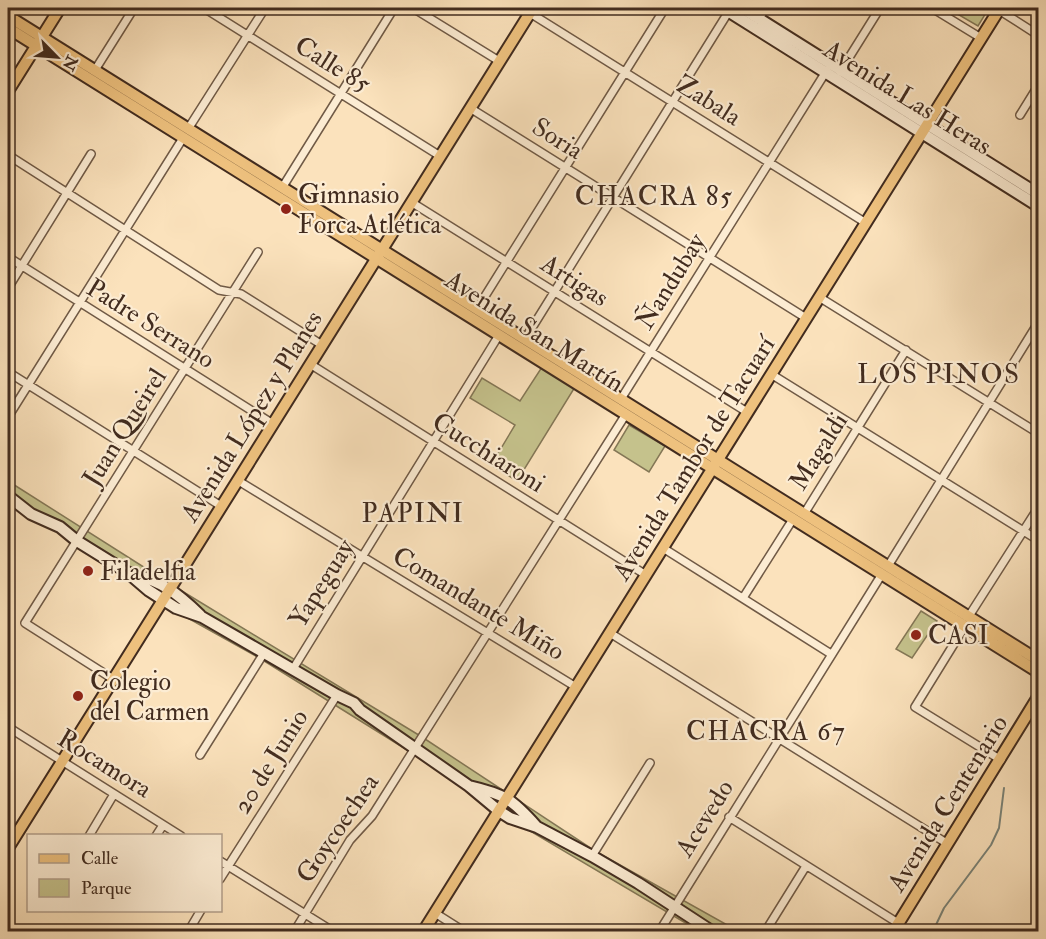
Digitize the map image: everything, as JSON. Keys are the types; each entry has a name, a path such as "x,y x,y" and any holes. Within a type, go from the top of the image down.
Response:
{"main road":[{"path":"8,91 60,8"},
{"name":"Avenida Las Heras","path":"742,8 828,67"},
{"name":"Avenida Las Heras","path":"726,9 828,67 1037,197"},
{"name":"Avenida Tambor de Tacuarí","path":"423,932 999,9"},
{"name":"Avenida López y Planes","path":"8,848 531,10"},
{"name":"Avenida San Martín","path":"8,16 39,41 379,254 477,309 621,399 794,519 1038,660"},
{"name":"Avenida San Martín","path":"8,28 95,70 186,133 282,188 499,335 626,414 804,514 885,570"},
{"path":"8,495 31,514 60,527 77,541 127,572 162,600 176,608 202,617 354,703 360,710 469,786 499,811 592,856 714,932"},
{"path":"127,572 155,580 170,588 202,617"},
{"name":"Avenida San Martín","path":"967,621 1038,672"},
{"name":"Avenida Centenario","path":"895,927 1001,760 1038,697"},
{"path":"469,786 495,792 507,798 518,806 537,828"}],"street":[{"path":"95,70 134,8"},
{"name":"Calle 85","path":"204,8 440,156"},
{"path":"8,417 265,8"},
{"path":"282,188 394,8"},
{"path":"413,8 499,61"},
{"path":"477,309 665,8"},
{"path":"759,18 766,8"},
{"path":"839,74 880,8"},
{"path":"932,8 981,38"},
{"path":"525,339 672,102 726,9"},
{"path":"999,9 1038,35"},
{"name":"Zabala","path":"531,10 624,72 866,223"},
{"name":"Ñandubay","path":"621,399 828,67"},
{"path":"1020,115 1038,86"},
{"name":"Soria","path":"470,108 806,318"},
{"path":"8,288 91,154"},
{"path":"8,155 219,290 241,294 322,345"},
{"name":"Artigas","path":"411,202 747,412"},
{"name":"Juan Queirel","path":"113,679 25,623 258,252"},
{"name":"Padre Serrano","path":"8,257 273,424"},
{"path":"819,297 1038,433"},
{"name":"Acevedo","path":"659,932 1038,323"},
{"name":"Yapeguay","path":"293,669 499,335"},
{"name":"Magaldi","path":"804,514 906,350"},
{"name":"Cucchiaroni","path":"310,364 646,575"},
{"path":"8,372 221,506"},
{"path":"771,374 1038,540"},
{"name":"Goycoechea","path":"294,932 350,840 372,816 626,414"},
{"name":"Comandante Miño","path":"237,480 576,687"},
{"path":"1001,760 915,707 1038,508"},
{"name":"Magaldi","path":"743,598 794,519"},
{"path":"663,548 831,654"},
{"path":"610,633 948,844"},
{"path":"200,755 264,653"},
{"name":"20 de Junio","path":"222,876 342,698"},
{"name":"Rocamora","path":"8,727 178,834"},
{"path":"592,856 650,763"},
{"path":"90,834 114,794"},
{"path":"729,818 806,866 895,927"},
{"path":"157,834 163,825"},
{"path":"222,862 334,932"},
{"path":"765,932 806,866"},
{"path":"188,932 200,912"},
{"path":"435,913 465,932"}],"green space":[{"path":"947,8 989,8 978,26"},
{"path":"542,367 575,387 517,481 491,465 515,425 470,398 482,378 520,401"},
{"path":"629,425 665,446 649,472 614,450"},
{"path":"8,481 172,585 422,737 595,851 738,931 699,931 498,812 412,753 261,659 161,603 76,543 8,501"},
{"name":"CASI","path":"921,611 937,621 912,658 896,649"}],"waterway":[{"path":"935,932 934,929 944,908 991,845 999,828 1004,788"}],"place":[{"name":"Gimnasio Forca Atlética","path":"286,209"},
{"name":"Filadelfia","path":"88,571"},
{"name":"CASI","path":"916,635"},
{"name":"Colegio del Carmen","path":"78,696"}],"district":[{"name":"CHACRA 85","path":"654,196"},
{"name":"LOS PINOS","path":"939,374"},
{"name":"PAPINI","path":"413,513"},
{"name":"CHACRA 67","path":"766,731"}]}
